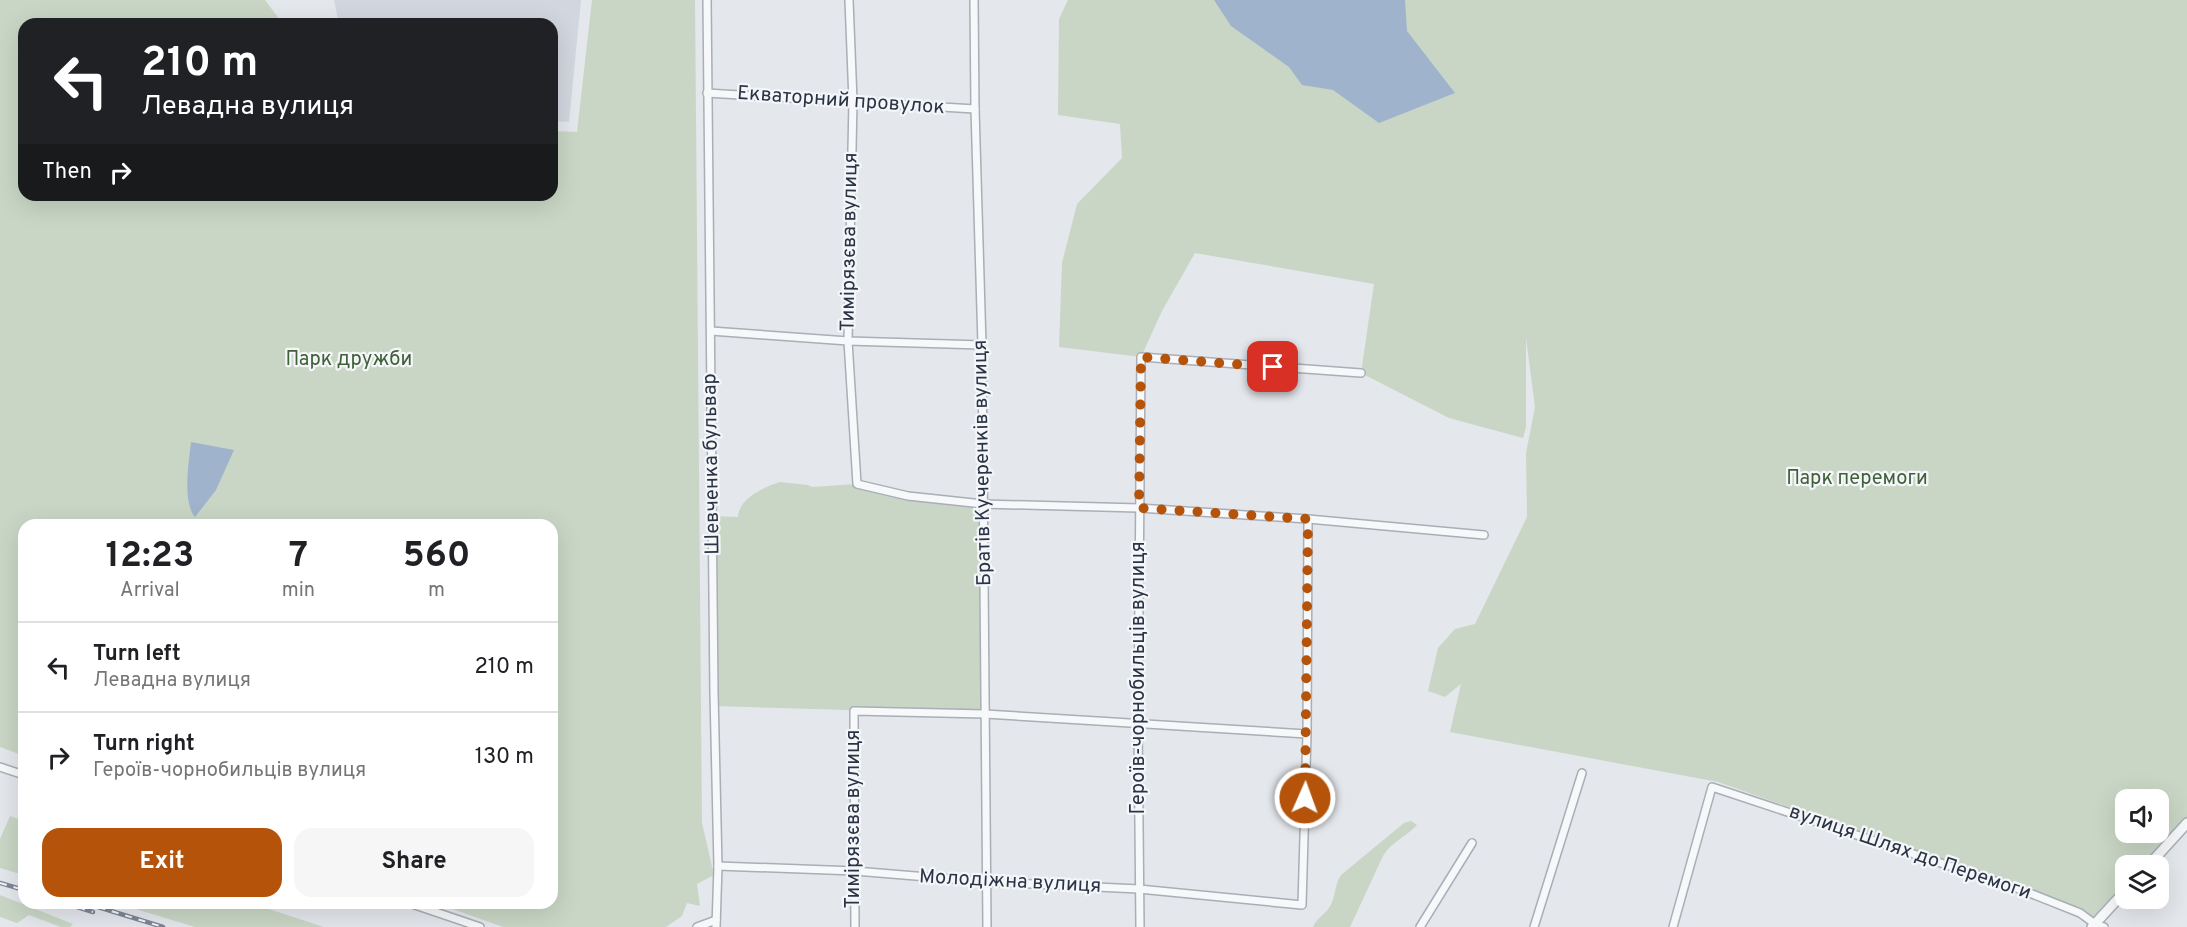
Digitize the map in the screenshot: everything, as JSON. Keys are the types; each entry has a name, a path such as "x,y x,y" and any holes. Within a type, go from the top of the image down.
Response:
{"street":[{"name":"Шевченка бульвар","path":"707,0 714,693 718,866 716,924"},
{"name":"Тимірязєва вулиця","path":"849,0 853,101 848,341 857,484 908,496 983,504"},
{"name":"Братів Кучеренків вулиця","path":"974,0 982,345 987,927"},
{"name":"Екваторний провулок","path":"707,93 975,109"},
{"path":"711,331 848,341 982,345"},
{"name":"Героїв-чорнобильців вулиця","path":"1140,927 1138,724 1141,357 1361,373"},
{"path":"983,504 1139,508 1308,519 1484,535"},
{"path":"985,714 1307,734 1308,519"},
{"name":"Тимірязєва вулиця","path":"855,927 854,711 985,714"},
{"name":"Молодіжна вулиця","path":"718,866 855,871 988,882 1139,889 1302,905 1307,734"},
{"path":"0,767 18,773"},
{"path":"1534,927 1582,773"},
{"name":"вулиця Шлях до Перемоги","path":"1673,927 1712,787 2022,890 2080,913 2097,926"},
{"path":"2158,855 2187,823"},
{"path":"1420,927 1472,843"},
{"path":"2097,926 2115,904"},
{"path":"427,909 480,927"},
{"path":"697,927 716,924"}],"shaded area":[{"path":"334,0 581,0 569,122 558,121 558,18 338,18"}],"green space":[{"name":"Парк дружби","path":"0,0 265,0 278,18 18,18 18,201 558,201 558,131 577,132 592,0 695,0 702,823 714,875 697,884 700,906 687,903 682,916 666,927 503,927 453,909 558,909 558,519 18,519 18,754 0,747"},
{"name":"Парк перемоги","path":"1068,0 2187,0 2187,823 2169,842 2169,789 2115,789 2115,843 2168,843 2157,855 2115,855 2115,901 2095,924 2080,913 2022,890 1718,782 1450,732 1461,684 1445,697 1428,691 1438,648 1455,629 1475,624 1527,517 1526,453 1535,407 1526,338 1526,427 1523,438 1449,418 1361,373 1374,284 1195,253 1162,311 1141,357 1059,347 1062,263 1077,204 1122,158 1120,124 1058,115 1059,19"},
{"path":"780,482 812,487 857,484 908,496 983,504 985,714 714,706 713,516 738,517 739,510 753,494"},
{"path":"10,816 18,819 18,873 0,868 0,839"},
{"path":"1411,821 1417,825 1390,847 1383,856 1350,927 1313,927 1331,904 1341,875 1404,823"},
{"path":"0,895 18,902 18,909 35,909 73,924 70,927 61,927 29,915 17,923 0,917"},
{"path":"136,909 268,909 324,927 195,927"}],"water":[{"path":"1214,0 1405,0 1407,31 1455,93 1379,123 1333,90 1302,85 1289,67 1231,26"},
{"path":"191,442 234,450 216,490 195,517 187,492"}],"railway":[{"path":"0,883 18,888"},
{"path":"84,909 93,912"},
{"path":"104,909 163,927"}],"route":[{"path":"1273,367 1141,357 1139,508 1308,519 1305,798"}]}
